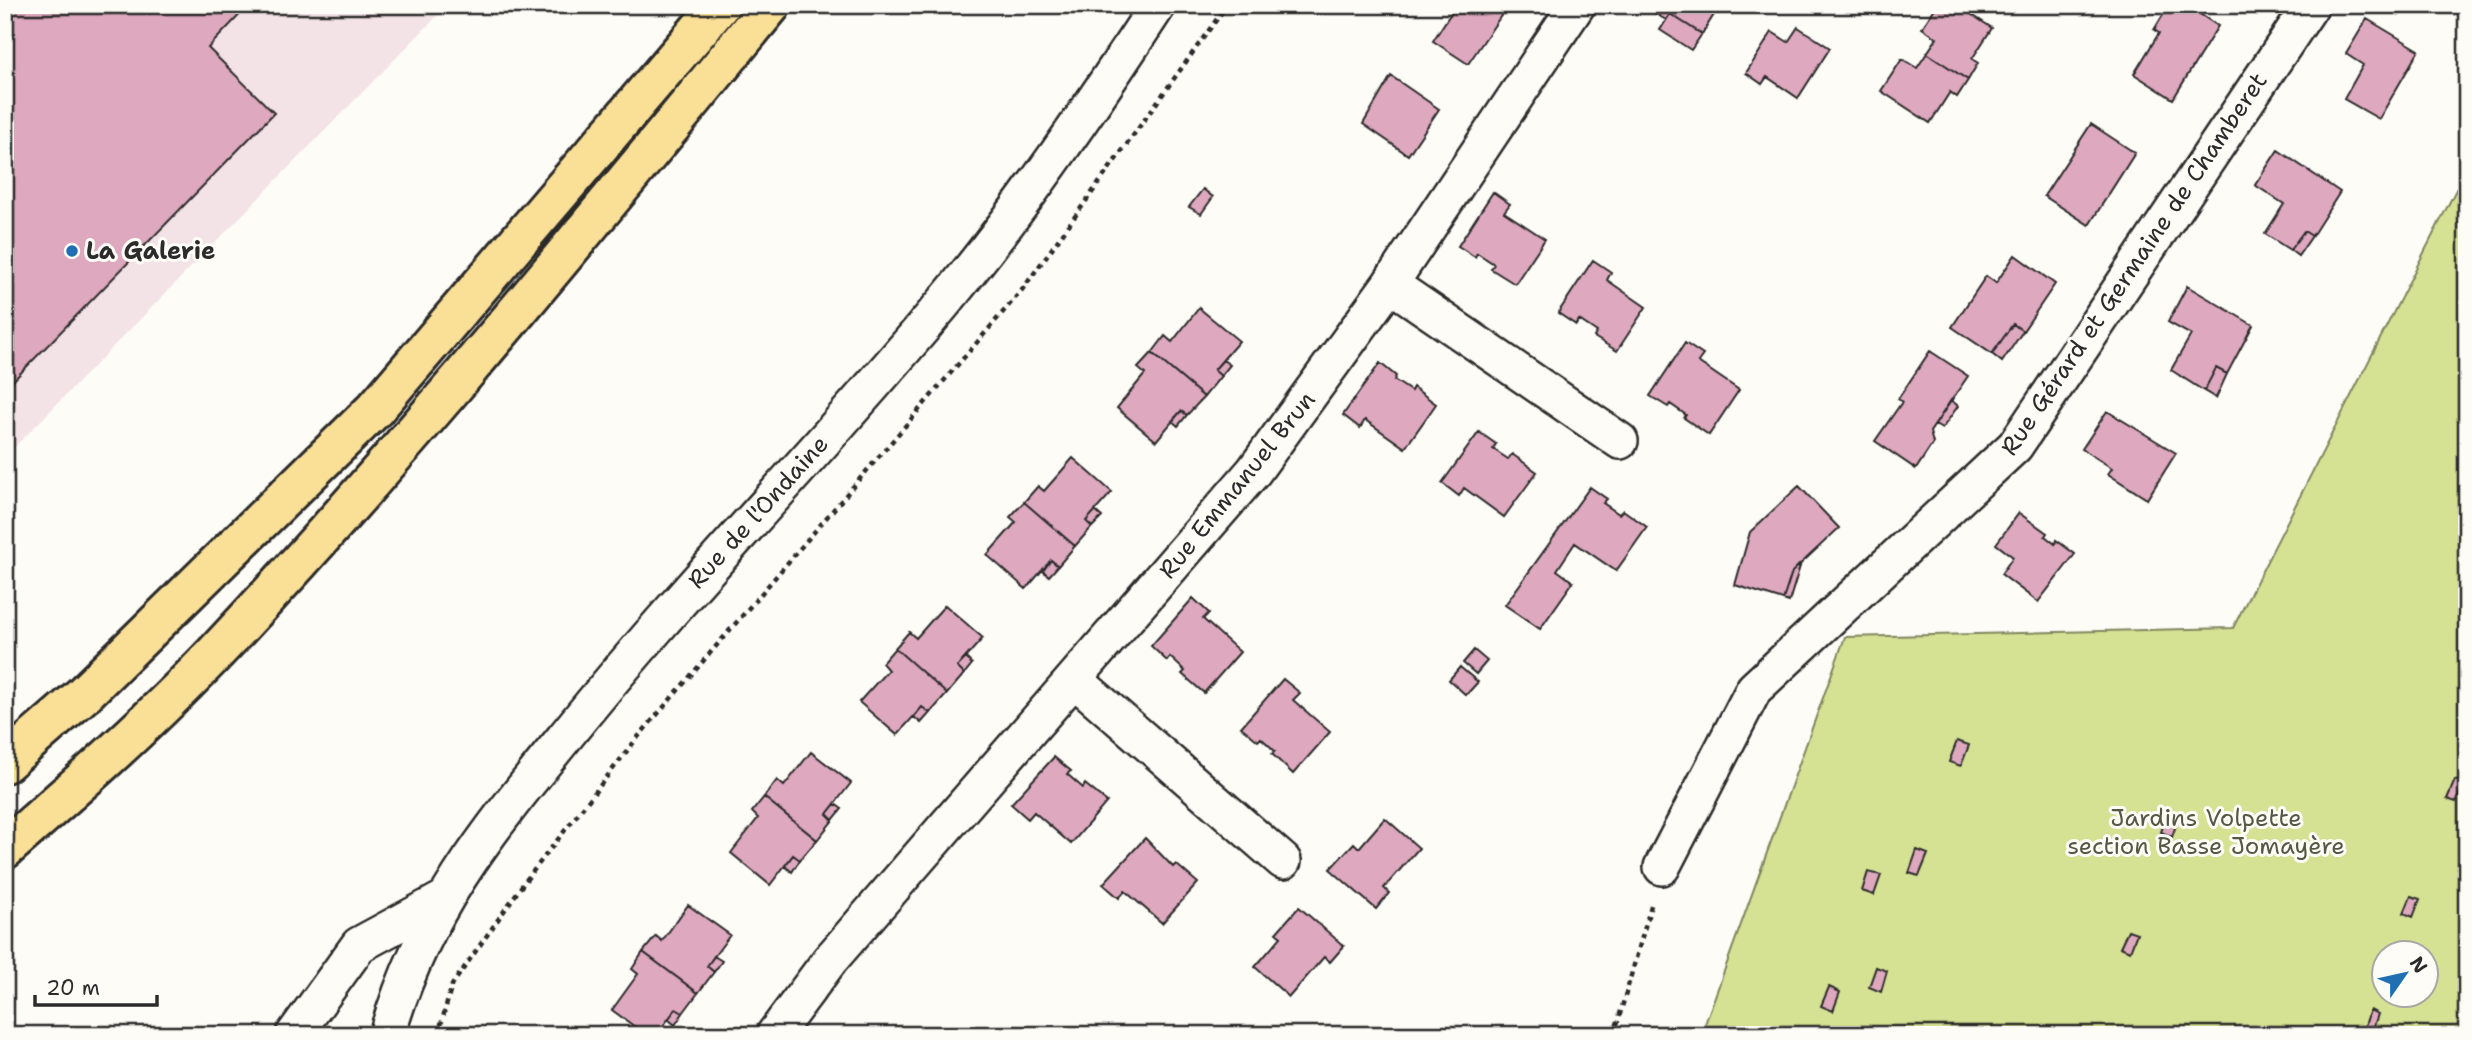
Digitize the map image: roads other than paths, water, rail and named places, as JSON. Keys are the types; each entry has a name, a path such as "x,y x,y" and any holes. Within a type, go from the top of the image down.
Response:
{"highway":[{"path":"5,763 83,695 375,409 720,5"},
{"path":"5,849 100,765 218,650 537,290 771,5"}],"street":[{"name":"Rue de l'Ondaine","path":"387,1035 400,989 442,900 487,832 634,653 945,301 1052,164 1158,5"},
{"name":"Rue Emmanuel Brun","path":"774,1035 830,960 1255,471 1390,284 1577,5"},
{"name":"Rue Gérard et Germaine de Chamberet","path":"1662,867 1754,689 2015,446 2311,5"},
{"path":"1390,284 1619,441"},
{"path":"1075,680 1283,861"},
{"path":"294,1035 359,945 442,900"}],"place":[{"name":"La Galerie","path":"72,251"}],"park label":[{"name":"Jardins Volpette section Basse Jomayère","path":"2206,832"}]}
